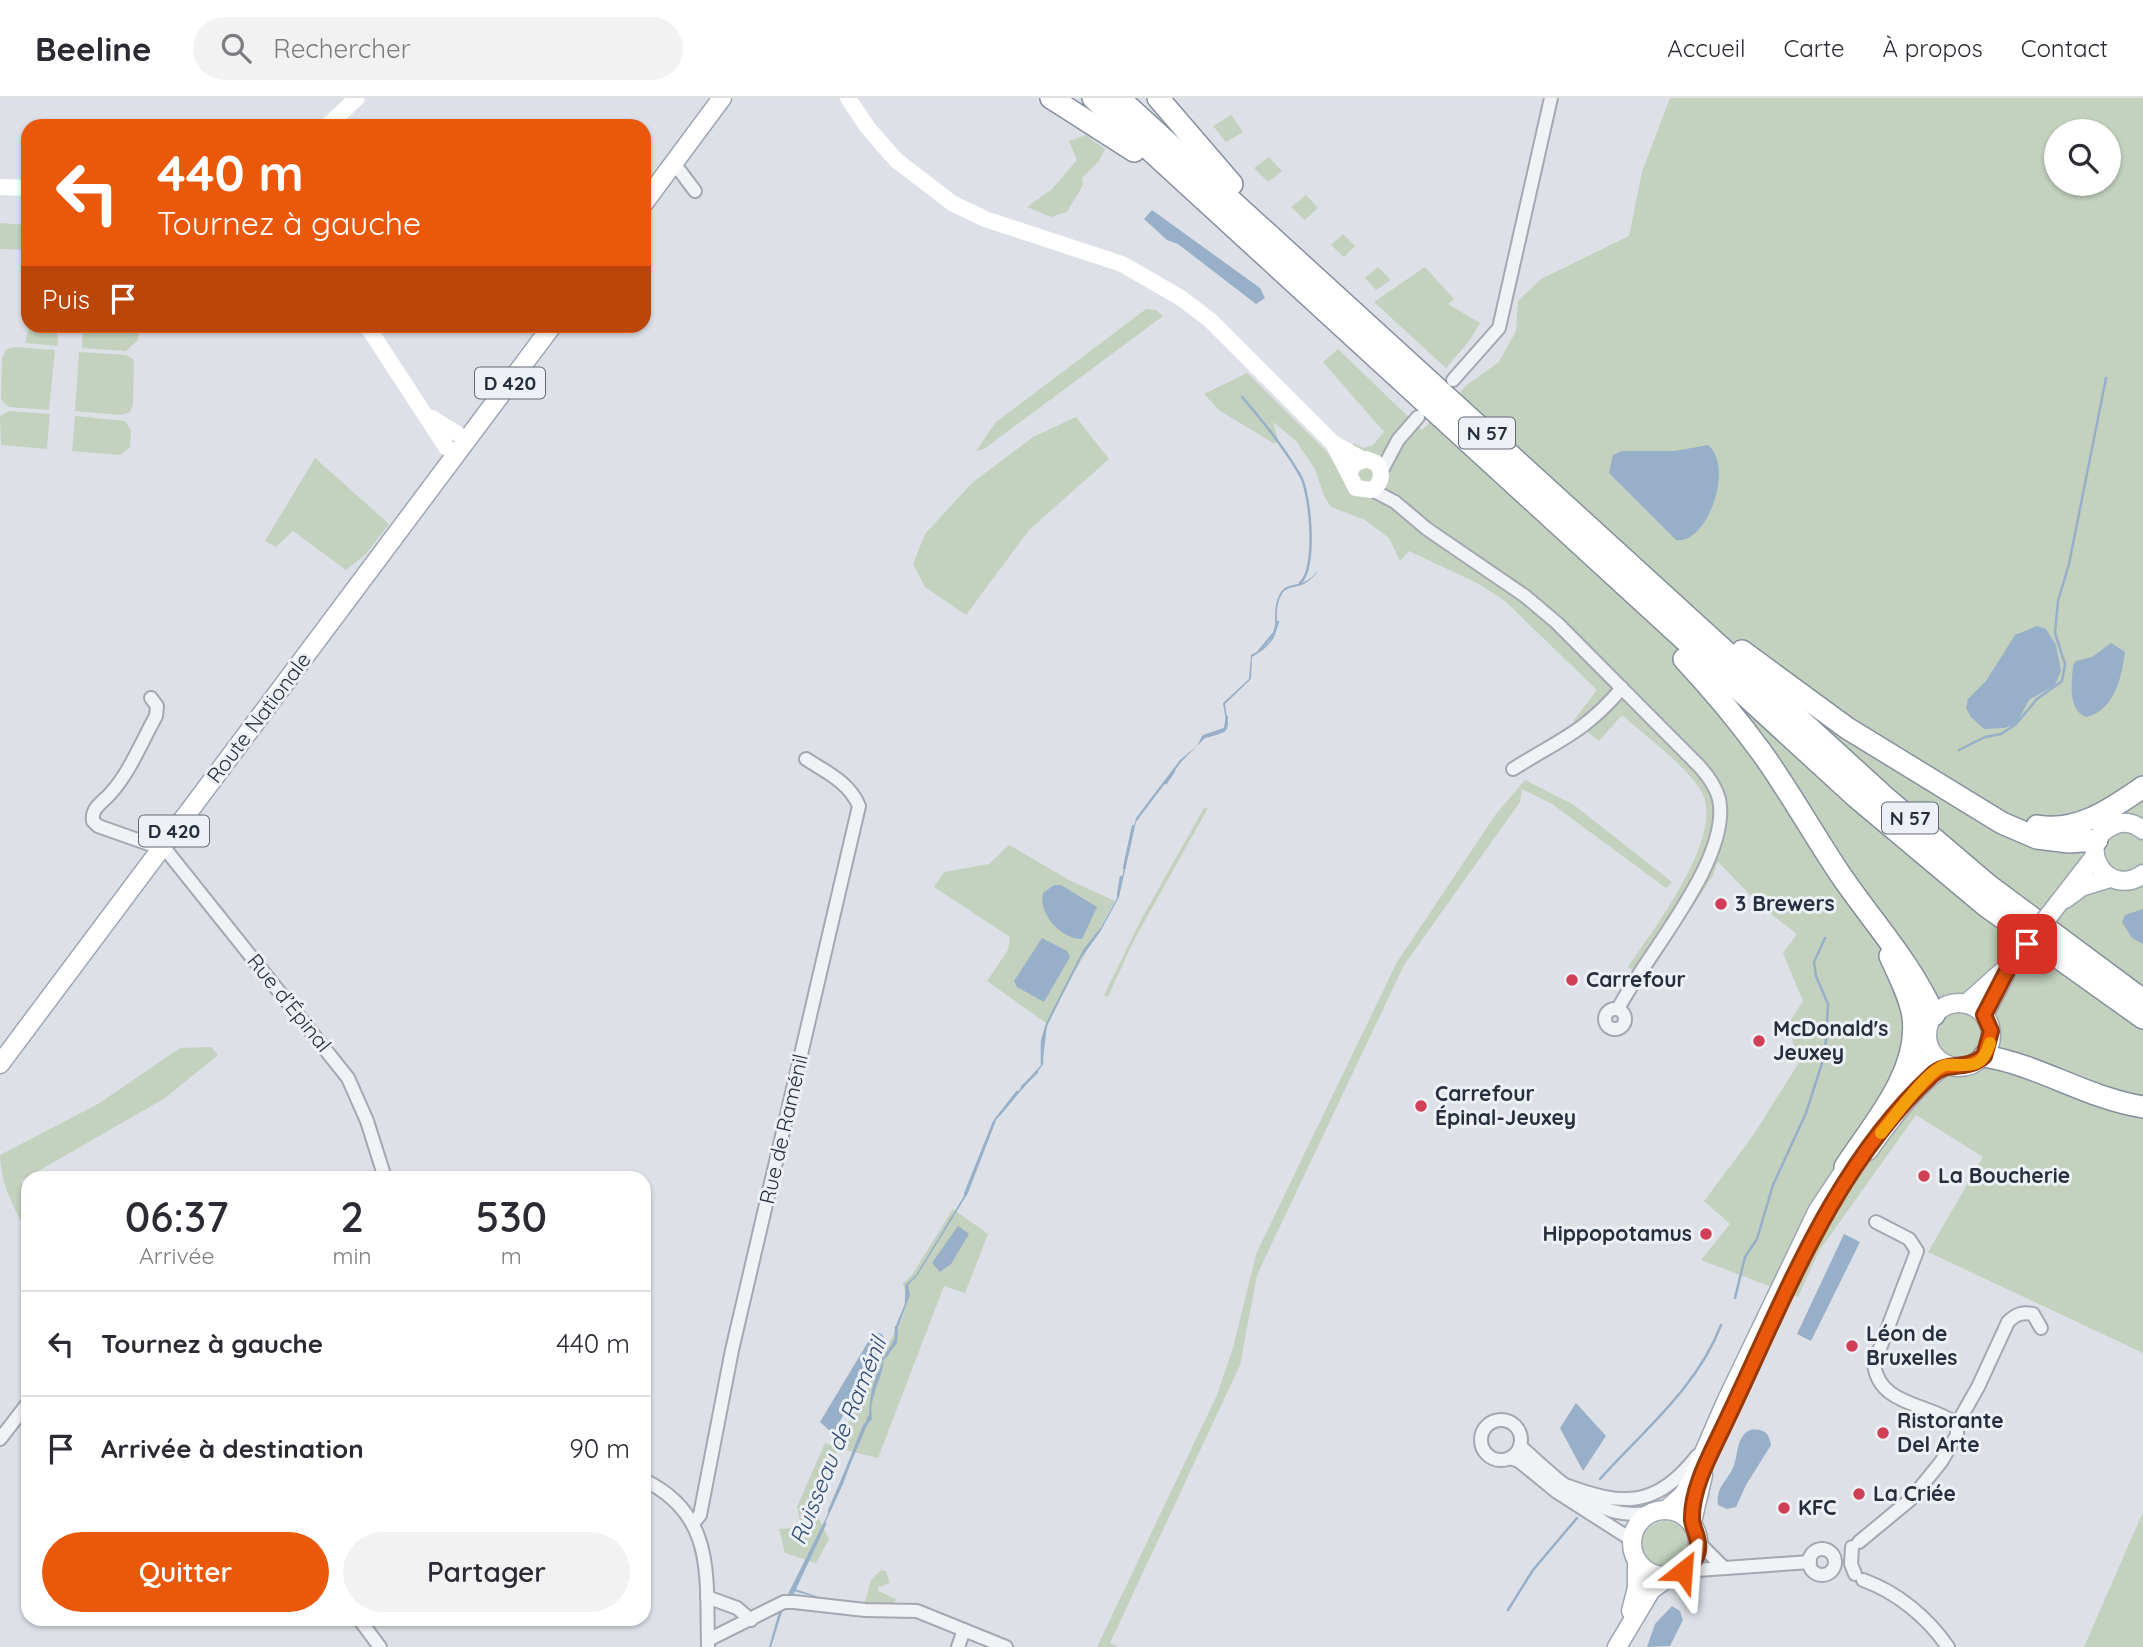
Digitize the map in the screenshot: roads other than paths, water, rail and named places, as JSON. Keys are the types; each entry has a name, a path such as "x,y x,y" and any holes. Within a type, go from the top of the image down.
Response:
{"highway":[{"path":"1051,98 1109,133 1205,200"},
{"name":"N 57","path":"1093,98 1656,617 1934,865 2071,970 2143,1018"},
{"name":"N 57","path":"1119,98 1886,798 1988,885 2143,1000"},
{"path":"1158,98 1283,245"},
{"path":"1656,617 1675,649 1723,701 1763,754 1879,931 1912,971 1934,1015"},
{"path":"1690,620 1736,647 1847,728 2002,823 2038,838 2096,848"},
{"path":"1982,809 2026,825 2055,828 2091,820 2143,787"},
{"path":"1845,1167 1904,1071 1912,1046 1913,1016 1879,931"},
{"path":"1984,1056 2001,1059 2096,1097 2143,1108"}],"main road":[{"path":"651,194 722,98"},
{"name":"D 420","path":"462,447 547,333"},
{"name":"Route Nationale","path":"0,1064 462,447"},
{"path":"1966,1004 2011,963 2057,905 2109,827 2117,823 2140,825"},
{"path":"2096,848 2097,865 2110,878"},
{"path":"2057,905 2081,887 2110,878 2126,881 2143,874"},
{"path":"1984,1015 2011,963"},
{"path":"1954,1004 1966,1004 1984,1015 1991,1031 1984,1056 1965,1067 1946,1065 1932,1053 1927,1034 1934,1015 1954,1004"},
{"path":"1621,1639 1637,1588 1637,1562 1632,1540 1642,1519 1683,1495 1818,1210 1845,1167 1879,1127 1932,1053"},
{"path":"1621,1639 1651,1590 1696,1557 1699,1543 1692,1522 1698,1488 1713,1448 1824,1219 1851,1174 1880,1134 1933,1073 1946,1065"},
{"path":"1659,1511 1683,1514 1692,1522"},
{"path":"1637,1562 1645,1570 1676,1574"}],"street":[{"path":"334,119 357,98"},
{"path":"848,98 868,128 896,160 952,202 985,219 1122,264 1181,298 1210,320 1333,443 1356,488 1380,481"},
{"path":"1452,380 1499,328 1551,98"},
{"path":"674,163 695,191"},
{"path":"0,187 21,188"},
{"path":"371,333 387,361 427,415 462,447"},
{"path":"427,415 442,473"},
{"path":"1380,481 1398,440 1418,416"},
{"path":"1349,474 1354,464 1398,440"},
{"path":"1333,443 1376,463 1380,481 1395,502 1427,529 1525,596 1557,623 1708,777 1720,801 1714,843 1705,869 1618,1009"},
{"path":"1513,769 1577,733 1600,716 1622,688"},
{"path":"151,698 157,706 156,716 125,773 92,815 98,826 162,848"},
{"name":"Rue de Raménil","path":"694,1522 700,1516 733,1350 859,806 854,794 840,780 806,759"},
{"name":"Rue d’Épinal","path":"162,848 166,849 348,1078 367,1121 383,1171"},
{"path":"1875,1222 1909,1239 1917,1251 1874,1364 1876,1378 1891,1395 1944,1415 1957,1424"},
{"path":"1948,1647 1929,1623 1912,1608 1859,1577 1851,1564 1856,1545 1883,1525 1932,1475 1957,1434 1957,1424 1978,1387 2008,1322 2016,1315 2026,1312 2034,1314 2041,1328"},
{"path":"1565,1485 1591,1496 1617,1501 1635,1499 1654,1492 1675,1481 1687,1469 1701,1450 1725,1404"},
{"path":"0,1440 21,1412"},
{"path":"1510,1458 1520,1446 1521,1438 1515,1425 1500,1420 1489,1424 1482,1435 1484,1449 1495,1458 1519,1461 1557,1492 1632,1540"},
{"path":"1520,1446 1565,1485 1597,1506 1622,1516 1659,1511"},
{"path":"651,1483 663,1489 694,1522 702,1550 708,1644 789,1602 864,1611 917,1611 1006,1647"},
{"path":"1699,1543 1724,1568"},
{"path":"1676,1574 1810,1562"},
{"path":"707,1597 737,1608 751,1620"},
{"path":"364,1626 380,1647"},
{"path":"958,1647 964,1630"}],"water":[{"path":"1152,210 1260,288 1265,298 1256,304 1178,244 1167,240 1144,219"},
{"path":"1708,445 1716,456 1718,486 1707,518 1698,530 1687,538 1676,540 1609,473 1613,455 1622,451 1675,451"},
{"path":"1319,570 1304,584 1287,589 1282,594 1278,603 1277,626 1272,641 1252,657 1251,679 1225,704 1228,724 1227,728 1205,738 1197,746 1202,736 1227,727 1223,703 1249,679 1251,655 1263,648 1274,633 1275,609 1281,592 1286,587 1303,583"},
{"path":"2037,626 2046,629 2056,645 2061,671 2055,685 2029,700 2016,724 1984,729 1966,708 1968,699 1986,681 2015,635"},
{"path":"2111,643 2125,652 2119,682 2103,708 2086,717 2073,702 2073,665 2076,661 2092,657"},
{"path":"1197,746 1182,761 1136,822 1119,897 1100,932 1081,958 1047,1026 1042,1066 996,1120 968,1193 917,1276 908,1285 910,1295 898,1327 897,1343 883,1361 874,1394 872,1419 863,1429 843,1484 795,1589 853,1608 794,1591 792,1601 782,1612 769,1647 779,1612 826,1518 863,1425 869,1419 874,1381 882,1359 896,1339 895,1328 908,1296 905,1285 916,1275 967,1191 995,1118 1041,1065 1041,1040 1046,1023 1083,950 1101,927 1117,898 1136,818 1180,760"},
{"path":"1054,885 1061,885 1097,907 1082,939 1066,935 1048,917 1042,901 1043,893"},
{"path":"2143,909 2143,944 2132,938 2122,922 2125,915"},
{"path":"1042,938 1067,951 1070,957 1044,1002 1017,987 1014,981"},
{"path":"958,1226 969,1234 951,1264 940,1272 932,1263"},
{"path":"1844,1234 1860,1242 1811,1341 1797,1334"},
{"path":"874,1332 882,1334 885,1340 835,1430 830,1431 820,1422"},
{"path":"1576,1403 1606,1436 1583,1471 1560,1428"},
{"path":"1750,1430 1765,1432 1771,1445 1746,1485 1736,1507 1727,1509 1718,1505 1718,1494 1732,1470 1742,1437"},
{"path":"1672,1606 1680,1611 1683,1620 1670,1646 1647,1647 1655,1624"}],"waterway":[{"path":"1959,750 1985,737 2001,734 2016,724 2037,699 2062,681 2065,664 2055,633 2058,601 2069,564 2106,378"},
{"name":"Ruisseau de Raménil","path":"1242,397 1280,445 1304,485 1309,514 1310,548 1309,563 1300,583"},
{"name":"Ruisseau de Raménil","path":"1259,651 1274,633 1278,622"},
{"name":"Ruisseau de Raménil","path":"1204,736 1225,729 1227,717"},
{"name":"Ruisseau de Raménil","path":"1166,783 1174,771"},
{"name":"Ruisseau de Raménil","path":"1124,868 1133,826"},
{"name":"Ruisseau de Raménil","path":"1118,895 1121,877"},
{"path":"1735,1298 1745,1257 1757,1239 1773,1185 1806,1113 1825,1054 1828,1004 1816,976 1814,962 1825,938"},
{"name":"Ruisseau de Raménil","path":"1042,1042 1042,1064"},
{"name":"Ruisseau de Raménil","path":"1022,1087 1037,1072"},
{"name":"Ruisseau de Raménil","path":"1000,1114 1017,1092"},
{"name":"Ruisseau de Raménil","path":"965,1194 994,1122"},
{"name":"Ruisseau de Raménil","path":"906,1302 907,1285"},
{"path":"1600,1479 1683,1389 1711,1348 1721,1325"},
{"name":"Ruisseau de Raménil","path":"886,1356 896,1339 896,1327"},
{"name":"Ruisseau de Raménil","path":"829,1511 870,1415"},
{"path":"1508,1610 1533,1570 1577,1518"},
{"name":"Ruisseau de Raménil","path":"791,1597 825,1524"}],"place":[{"name":"3 Brewers","path":"1721,904"},
{"name":"Carrefour","path":"1572,980"},
{"name":"McDonald's Jeuxey","path":"1759,1041"},
{"name":"Carrefour Épinal-Jeuxey","path":"1421,1106"},
{"name":"La Boucherie","path":"1924,1176"},
{"name":"Hippopotamus","path":"1706,1234"},
{"name":"Léon de Bruxelles","path":"1852,1346"},
{"name":"Ristorante Del Arte","path":"1883,1433"},
{"name":"La Criée","path":"1859,1494"},
{"name":"KFC","path":"1784,1508"}]}
